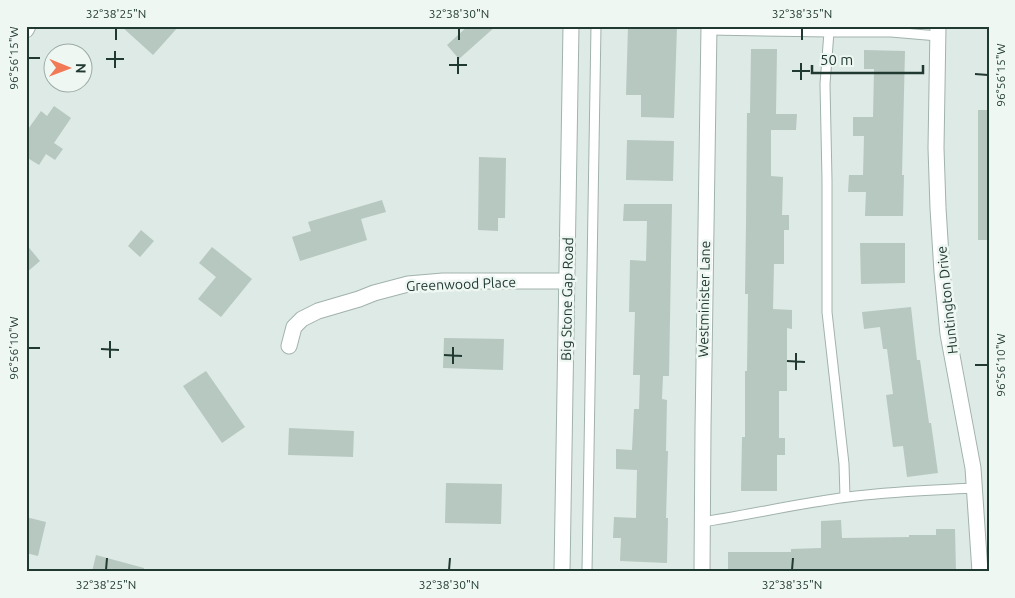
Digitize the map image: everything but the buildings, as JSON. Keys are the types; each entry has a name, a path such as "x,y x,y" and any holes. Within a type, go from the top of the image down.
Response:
{"street":[{"path":"26,30 28,26"},
{"name":"Big Stone Gap Road","path":"562,572 571,26"},
{"name":"Westminister Lane","path":"702,572 703,369 709,28"},
{"name":"Huntington Drive","path":"938,31 936,156 942,272 948,334 973,468 980,572"},
{"name":"Greenwood Place","path":"289,346 294,327 302,319 318,311 408,284 567,281"}],"lane":[{"path":"587,572 596,26"},
{"path":"709,28 828,32 938,31"},
{"path":"828,32 825,84 827,312 844,464 845,497"},
{"path":"702,522 845,497 974,488"}]}
